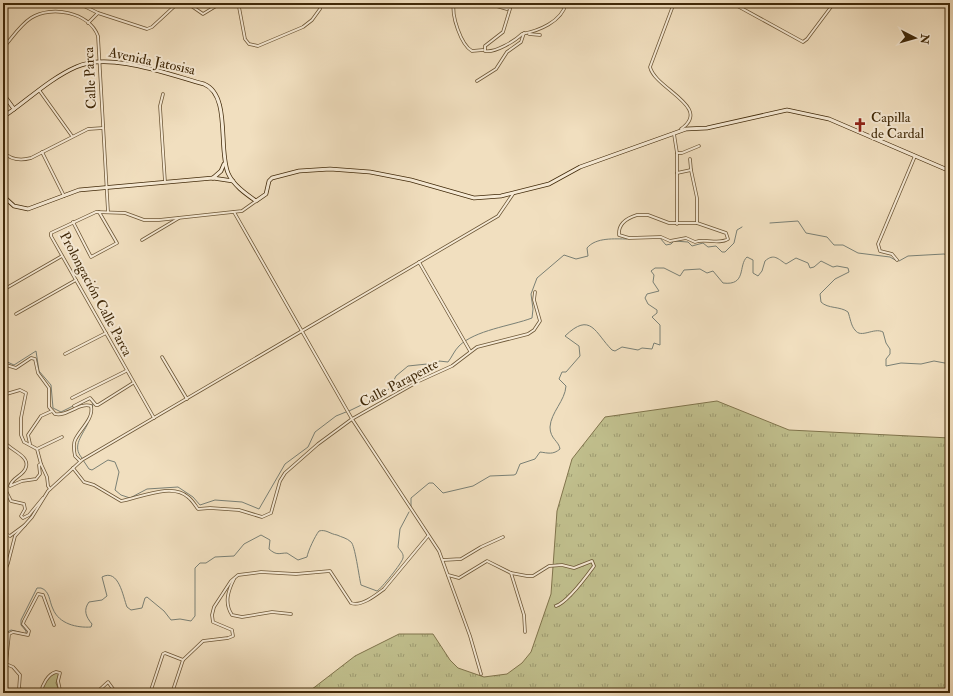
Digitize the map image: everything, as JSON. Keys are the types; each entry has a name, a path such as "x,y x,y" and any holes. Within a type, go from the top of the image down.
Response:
{"street":[{"path":"78,3 98,13 147,29 152,27 178,3"},
{"path":"181,3 190,5 198,13 203,14 220,3"},
{"path":"236,3 239,7 245,39 249,44 258,46 307,24 315,18 321,3"},
{"path":"454,3 453,14 463,42 472,51 484,50 486,52 494,50 515,41 524,33"},
{"path":"486,3 501,8 510,9"},
{"path":"484,50 494,38 503,32 510,9 517,3"},
{"path":"526,3 532,5 540,3"},
{"path":"528,34 548,25 563,12 566,3"},
{"path":"674,3 650,67 655,76 686,105 692,115 690,122 676,133"},
{"path":"732,3 803,42 807,39 834,3"},
{"path":"3,48 26,22 39,14 64,12 76,16 88,23 98,13"},
{"name":"Calle Parca","path":"88,23 97,34 108,212"},
{"path":"524,33 540,35"},
{"path":"477,81 496,69 507,52 521,42 524,33"},
{"name":"Avenida Jatosisa","path":"3,118 39,90 76,66 99,61 114,62 149,69 204,84 214,90 219,102 225,162 228,174 233,181 256,201"},
{"path":"39,90 72,136"},
{"path":"3,94 14,110"},
{"path":"163,94 160,106 165,182"},
{"path":"256,201 266,194 269,181 272,178 299,171 330,169 370,172 411,180 474,198 513,194 549,184 580,166 676,133 791,110 802,114 829,119 950,171"},
{"path":"3,152 10,157 23,160 88,129 103,128"},
{"path":"676,133 677,224"},
{"path":"677,153 682,153 699,146"},
{"path":"42,152 64,196"},
{"path":"897,260 892,254 880,251 878,244 915,156"},
{"path":"690,159 690,170 697,194 697,223"},
{"path":"213,178 221,171 225,162"},
{"path":"677,173 690,170"},
{"path":"3,196 14,206 28,209 80,190 213,178 233,181"},
{"path":"3,576 8,563 12,540 27,524 50,489 80,461 498,216 513,194"},
{"name":"Prolongación Calle Parca","path":"154,418 126,371 50,234 72,222 99,212 129,213 144,220 179,218 245,210 256,201"},
{"path":"72,222 91,257 117,242 99,212"},
{"path":"234,212 352,419 443,560 470,636 481,674"},
{"path":"648,214 669,223 697,223 726,233 728,239 724,241 701,240 695,242 686,238 670,242 661,237 629,238 622,237 619,234 624,220 637,215 648,214"},
{"path":"142,240 179,218"},
{"path":"3,290 62,256"},
{"path":"419,262 470,351"},
{"path":"16,314 76,280"},
{"name":"Calle Parapente","path":"73,468 84,482 94,485 121,501 152,493 172,491 186,495 200,509 210,508 239,510 262,517 271,513 280,481 285,473 314,448 352,419 419,381 452,366 470,351 481,345 528,334 534,330 540,321 534,300 535,292"},
{"path":"65,354 106,333"},
{"path":"162,357 187,399"},
{"path":"3,364 16,368 30,358 35,359 38,373 49,388 48,402 52,412"},
{"path":"72,398 126,371"},
{"path":"74,406 90,398 96,405 98,405 133,383"},
{"path":"3,395 20,390 26,393 22,409 21,435 23,441 36,449 50,489"},
{"path":"30,445 28,435 38,420 52,412 63,415 74,409 88,405 91,406 91,413 85,427 74,442 75,456 80,461"},
{"path":"3,409 5,424 3,435"},
{"path":"36,449 62,437"},
{"path":"3,440 14,452 24,459 26,463 24,471 12,482 11,486 19,482 36,479 40,474 39,466 41,464"},
{"path":"3,491 6,491 11,501 24,504 26,509 22,516 23,518 29,515 40,499 44,498"},
{"path":"3,503 3,508"},
{"path":"3,533 6,536 10,536 27,524"},
{"path":"172,693 182,660 204,641 233,636 232,630 213,622 212,615 224,591 238,575 261,572 296,574 330,570 351,603 355,605 376,595 384,589 428,536"},
{"path":"443,560 461,559 481,547 503,538"},
{"path":"447,574 458,578 486,561 512,573 530,576 549,566 562,565 574,568 592,561 594,566 588,574 568,596 556,606"},
{"path":"512,573 524,615 525,632"},
{"path":"234,578 227,598 228,609 232,615 242,617 272,612 291,614"},
{"path":"33,693 19,689 20,675 13,667 6,664 8,634 13,632 28,635 29,630 23,624 38,594 43,595 54,625"},
{"path":"150,693 163,654 165,653 182,660"},
{"path":"41,693 42,687 50,674 56,672 60,673 58,681 60,690"},
{"path":"96,693 106,686 108,682 116,693"},
{"path":"83,693 88,690 90,693"}],"green space":[{"path":"717,401 789,430 950,438 950,693 307,693 355,656 399,634 433,634 450,660 458,668 484,677 507,674 522,663 531,652 551,594 557,511 572,459 605,417"},
{"path":"57,672 59,673 56,683 60,693 43,693 47,680 51,675"}],"waterway":[{"path":"770,223 798,221 806,233 827,237 834,245 843,245 858,253 890,257 897,261"},
{"path":"660,238 666,245 671,244 674,241 688,242 692,246 703,243 708,247 716,246 722,252 725,252 734,243 737,230 742,227"},
{"path":"349,411 380,396 390,388 396,376 408,366 427,364 433,370 439,361 448,362 459,346 474,336 532,318 533,309 531,294 537,278 564,255 576,259 588,256 587,248 595,242 606,239 627,239"},
{"path":"899,261 908,256 944,254 950,256"},
{"path":"411,507 411,498 429,483 433,483 443,493 473,486 490,476 514,475 516,474 520,464 535,459 540,452 553,453 560,449 550,431 553,416 561,402 566,386 559,379 562,372 566,372 580,356 579,346 565,336 581,325 587,325 592,327 612,350 615,351 622,347 638,350 642,348 652,349 654,343 660,345 660,325 652,317 657,313 657,310 648,304 645,298 647,294 659,291 653,282 654,275 651,271 655,268 664,268 680,276 684,270 700,269 707,273 713,271 723,283 731,283 739,278 744,261 747,257 753,260 753,273 758,276 762,271 765,261 771,257 786,264 796,258 808,263 810,268 814,267 821,261 833,267 837,266 848,268 849,272 835,279 820,294 821,302 827,306 848,312 852,326 858,332 883,332 886,343 890,349 890,354 886,359 886,366 901,363 921,364 934,361 950,364"},
{"path":"3,360 14,365 36,351 39,371 51,385 53,408 61,412 73,406"},
{"path":"76,406 89,400"},
{"path":"92,413 93,402"},
{"path":"83,460 89,469 92,470 108,460 115,462 119,472 115,490 121,495 130,498 147,489 178,487 193,497 200,505 215,500 242,502 259,509 285,464 308,447 315,432 336,416 346,412"},
{"path":"82,458 79,454 78,445 88,423"},
{"path":"26,634 26,631 21,625 21,620 37,588 41,588 46,591 53,609 64,622 74,626 91,627 92,624 88,619 86,608 89,602 102,600 107,596 102,577 108,575 113,576 116,580 122,591 127,607 131,610 142,608 145,598 147,597 164,611 171,620 180,619 191,621 195,616 195,568 200,563 206,563 215,557 234,556 244,544 261,535 270,540 269,549 274,553 287,553 298,560 307,557 319,531 326,531 346,539 351,542 354,549 361,585 377,591 391,576 403,558 398,547 400,529 409,512"},
{"path":"6,633 11,630 23,633"}],"place":[{"name":"Capilla de Cardal","path":"860,125"}]}
